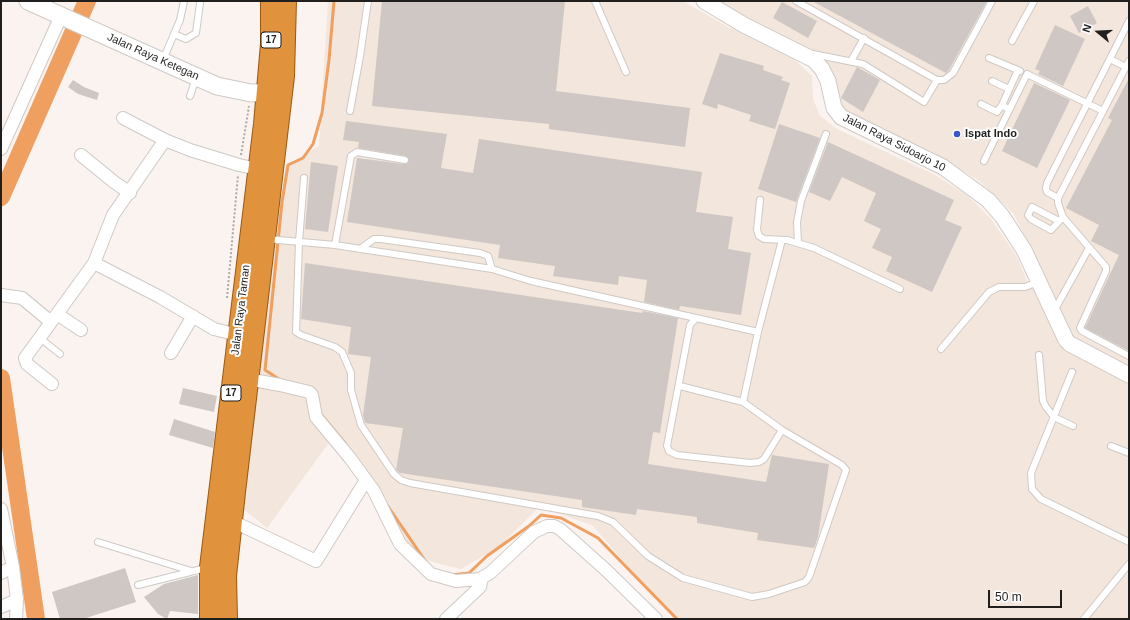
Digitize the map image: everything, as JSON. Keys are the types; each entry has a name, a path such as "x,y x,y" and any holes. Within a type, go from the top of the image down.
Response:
{"highway":[{"name":"Jalan Raya Taman","path":"271,1 276,85"},
{"name":"Jalan Raya Taman","path":"210,619 200,569 265,161 286,1"},
{"name":"Jalan Raya Taman","path":"226,619 226,576 248,379 273,240 265,161"}],"main road":[{"name":"Jalan Raya Ketegan","path":"47,9 217,86 235,91 276,85"}],"street":[{"name":"Jalan Raya Sidoarjo 10","path":"712,3 744,25 814,60 822,69 828,81 834,108 841,117 943,167 988,200 1002,216 1024,250 1066,340 1070,344 1129,375"},
{"path":"1,149 33,80 47,9"},
{"path":"123,118 165,140 190,150 239,165 265,161"},
{"path":"52,384 25,361 25,358 94,263 113,215 130,193 165,140"},
{"path":"81,155 130,193"},
{"path":"94,263 193,316 214,329 238,335"},
{"path":"1,295 22,298 54,318 81,330"},
{"path":"171,353 193,316"},
{"path":"248,379 280,384 309,392 312,395 316,417 366,480 379,500 400,544 425,570 438,578 456,581 480,579 490,573 534,532 547,526 554,526 560,529 600,565 656,619"},
{"path":"232,521 316,560 366,480"},
{"path":"1,516 13,567 17,600 16,619"},
{"path":"1,573 13,567"},
{"path":"446,619 480,587 480,579"},
{"path":"1,606 17,600"}],"lane":[{"path":"162,61 174,34 184,1"},
{"path":"350,111 368,1"},
{"path":"595,1 626,72"},
{"path":"796,1 937,80 944,80 953,73 992,1"},
{"path":"1012,41 1034,1"},
{"path":"174,34 186,39 196,33 200,3"},
{"path":"1058,198 1047,192 1046,188 1129,21"},
{"path":"851,61 864,38"},
{"path":"797,51 863,64 923,102 937,80"},
{"path":"989,58 1088,102 1103,111"},
{"path":"1110,60 1126,67"},
{"path":"1061,219 1058,208 1058,198 1129,61"},
{"path":"981,104 997,112 1002,105 1018,70"},
{"path":"984,161 1008,109 1027,74"},
{"path":"190,96 197,76"},
{"path":"992,81 1009,89"},
{"path":"1002,105 1008,109"},
{"path":"798,243 797,222 801,201 826,134"},
{"path":"335,245 351,156 357,152 405,160"},
{"path":"304,178 299,242 296,332 335,347 342,352 351,373 352,390 362,425 394,474 410,483 598,516 613,522 648,556 683,578 752,597 769,594 805,582 809,577 846,470 842,465 782,430 743,402 680,386"},
{"path":"760,200 757,230 759,236 798,243 814,248 900,289"},
{"path":"1061,219 1050,230 1031,219 1028,215 1032,208 1061,219 1106,267 1106,271 1080,328 1082,331 1129,356"},
{"path":"360,249 374,239 480,253 488,256 492,269"},
{"path":"273,240 335,245 492,269 531,281 758,332"},
{"path":"743,402 758,332 782,240"},
{"path":"410,257 411,243"},
{"path":"444,262 445,248"},
{"path":"1053,312 1089,248"},
{"path":"941,349 989,292 999,287 1025,287 1038,282"},
{"path":"696,318 688,330 680,386 667,446 669,451 672,454 750,463 759,462 764,459 782,430"},
{"path":"40,338 60,354"},
{"path":"1040,355 1043,401 1054,417 1073,426"},
{"path":"1072,372 1031,473 1032,489 1041,499 1129,542"},
{"path":"1111,446 1129,453"},
{"path":"98,542 200,569"},
{"path":"1084,619 1129,564"},
{"path":"138,585 200,569"}],"shaded area":[{"path":"328,1 683,1 728,27 767,43 793,58 812,76 813,99 820,116 837,129 935,175 967,195 991,219 1017,257 1029,286 1044,273 1013,213 979,181 933,152 841,111 822,59 716,1 1129,1 1129,619 674,619 592,525 539,507 499,547 461,569 413,557 333,437 267,528 242,508 285,168 319,146"}],"building":[{"path":"382,1 565,1 556,91 690,108 685,147 549,129 549,124 372,106"},
{"path":"812,1 987,1 946,73"},
{"path":"782,2 817,21 808,38 773,18"},
{"path":"1088,6 1097,23 1079,33 1070,16"},
{"path":"1055,25 1085,39 1063,86 1038,74 1040,71 1035,69"},
{"path":"720,53 764,66 763,70 783,77 781,80 790,83 775,129 749,121 751,115 718,104 717,109 702,104"},
{"path":"857,67 880,80 863,112 841,98"},
{"path":"1129,78 1129,351 1085,328 1119,255 1091,241 1099,225 1066,208 1112,120 1108,118"},
{"path":"73,80 84,87 99,93 97,100 78,94 68,87"},
{"path":"1034,83 1070,100 1037,168 1002,151"},
{"path":"346,121 447,134 441,168 473,173 479,139 702,172 696,212 733,217 728,249 751,253 741,315 680,306 679,310 644,302 647,280 619,276 618,285 553,276 555,266 498,258 500,245 347,222 357,158 404,164 408,163 409,160 406,156 358,148 359,142 343,140"},
{"path":"779,124 820,138 796,202 758,189"},
{"path":"828,142 954,200 945,220 962,227 932,292 886,271 892,257 872,248 881,229 864,221 876,193 842,177 830,201 809,192"},
{"path":"311,162 338,166 328,232 305,229"},
{"path":"305,263 642,313 643,311 678,318 660,433 653,432 648,464 766,482 772,455 829,464 818,537 814,548 757,540 758,533 697,523 697,517 637,509 636,515 582,507 582,500 400,473 396,470 403,428 365,423 363,415 371,357 348,354 351,327 301,319"},
{"path":"183,388 217,396 214,412 179,404"},
{"path":"174,419 215,432 213,448 169,435"},
{"path":"125,568 136,602 83,619 60,619 52,592"},
{"path":"198,575 198,614 170,611 167,619 158,614 144,597 164,584"}],"waterway":[{"path":"1,197 87,1"},
{"path":"282,381 265,370 282,202 288,165 303,158 313,144 322,113 329,60 334,1"},
{"path":"1,378 36,619"},
{"path":"319,412 345,443"},
{"path":"387,505 426,562"},
{"path":"451,575 469,573 487,556 529,526 541,515 561,518 598,538 677,619"}],"place":[{"name":"Ispat Indo","path":"957,134"}]}
